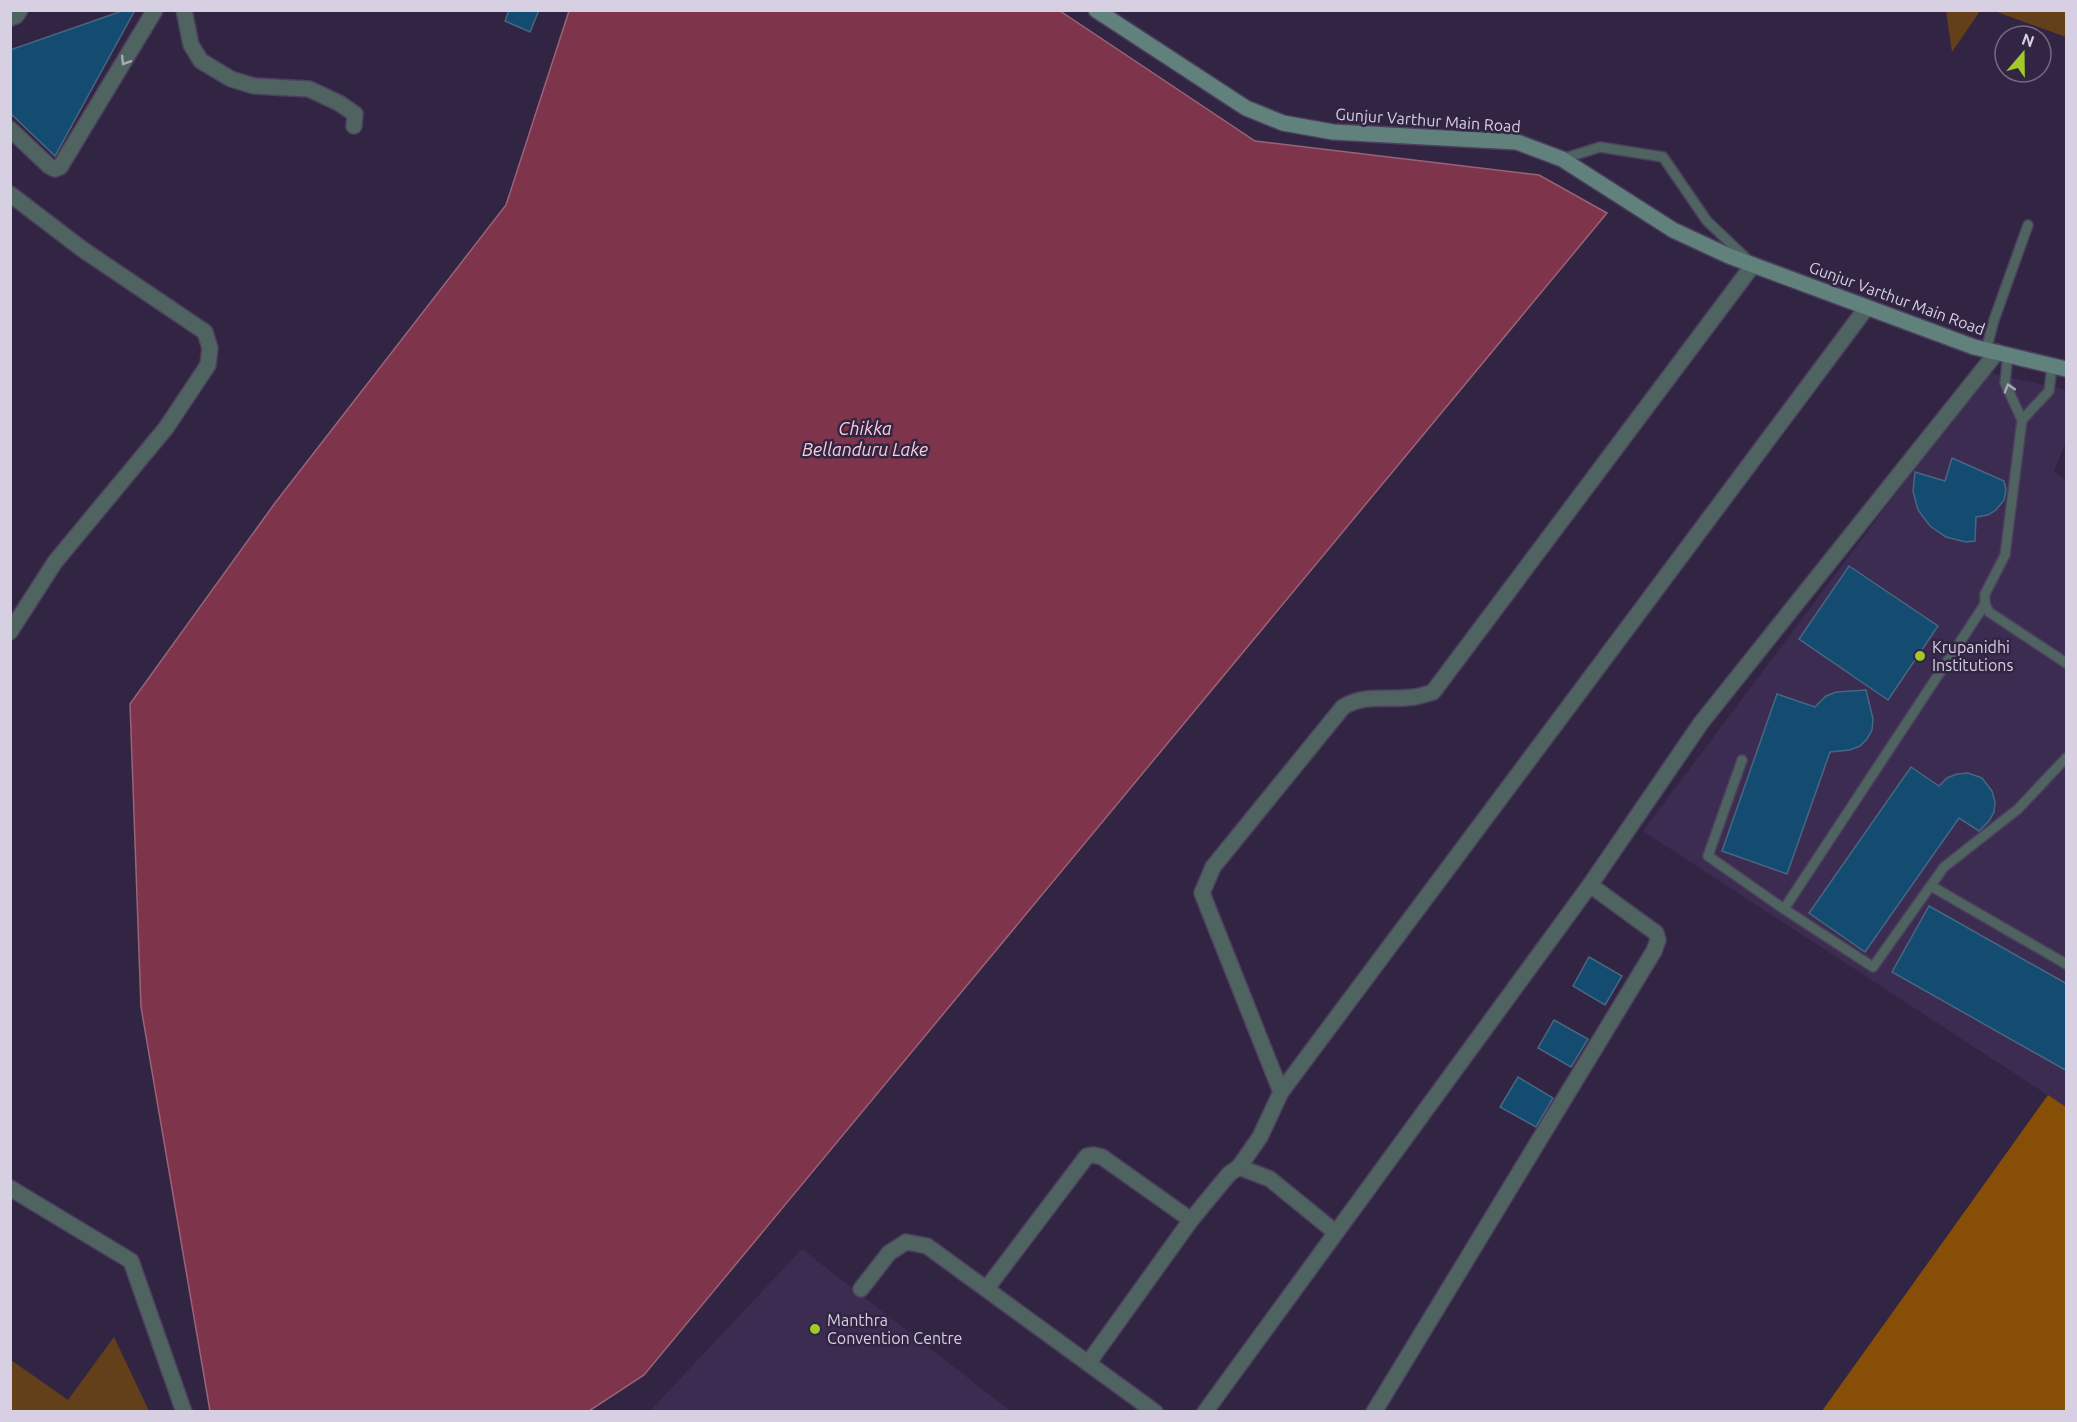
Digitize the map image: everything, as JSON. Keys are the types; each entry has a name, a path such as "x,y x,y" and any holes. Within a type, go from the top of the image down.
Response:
{"main road":[{"name":"Gunjur Varthur Main Road","path":"1095,10 1246,108 1283,123 1333,132 1517,142 1562,159 1673,230 1729,256 1974,347 2059,368"}],"street":[{"path":"10,18 16,16 20,10"},
{"path":"10,129 49,166 55,169 60,166 155,10"},
{"path":"184,10 191,45 201,61 231,79 254,86 309,89 339,103 355,114 354,126"},
{"path":"10,194 82,249 205,332 210,348 208,365 166,428 55,562 10,632"},
{"path":"1281,1092 1202,892 1213,867 1343,707 1353,701 1373,697 1413,697 1433,692 1753,265"},
{"path":"1089,1362 1191,1221 1229,1174 1239,1167 1260,1137 1281,1092 1867,307"},
{"path":"1205,1412 1590,885 1701,723 1997,352"},
{"path":"1374,1412 1654,951 1658,940 1656,933 1590,885"},
{"path":"987,1288 1087,1156 1102,1157 1191,1221"},
{"path":"1239,1167 1270,1179 1335,1232"},
{"path":"10,1188 131,1261 184,1412"},
{"path":"861,1289 890,1253 906,1242 927,1246 1155,1412"}],"lane":[{"path":"1562,159 1600,147 1663,157 1707,221 1753,265"},
{"path":"2028,225 1994,320 1997,352 2005,383 2022,420 2005,555 1985,594 1985,604 1989,612 2067,663"},
{"path":"2022,420 2049,391 2059,368"},
{"path":"1784,909 1985,604"},
{"path":"1742,760 1708,856 1873,967 1944,867 2018,808 2067,758"},
{"path":"1931,886 2067,964"}],"shaded area":[{"path":"1946,11 1980,11 1952,52"},
{"path":"1994,11 2066,11 2066,37 2053,32 2053,24 2030,24"},
{"name":"Krupanidhi Institutions","path":"1987,372 2066,390 2066,441 2054,471 2066,481 2066,1107 1643,831"},
{"path":"2048,1095 2066,1107 2066,1411 1822,1411"},
{"name":"Manthra Convention Centre","path":"802,1249 1008,1409 1006,1412 649,1412"},
{"path":"114,1337 149,1411 11,1411 11,1360 68,1400"}],"water":[{"name":"Chikka Bellanduru Lake","path":"569,11 1060,11 1255,141 1539,175 1607,213 644,1375 589,1411 210,1411 141,1007 130,704 275,503 506,205"}],"building":[{"path":"125,10 135,10 55,156 10,113 10,50"},
{"path":"509,10 539,10 530,32 505,21"},
{"path":"1952,458 2004,481 2006,490 2004,500 1996,510 1988,515 1976,517 1975,541 1966,542 1946,537 1930,526 1918,510 1913,491 1915,472 1945,481"},
{"path":"1849,566 1938,626 1888,700 1799,639"},
{"path":"1866,690 1873,719 1872,730 1860,746 1850,750 1830,752 1787,874 1722,851 1777,694 1815,707 1826,696 1836,692"},
{"path":"1911,767 1939,786 1947,778 1957,774 1968,773 1982,778 1992,791 1995,802 1994,812 1979,831 1959,818 1865,952 1809,913"},
{"path":"1929,906 2067,984 2067,1071 1892,972"},
{"path":"1589,957 1622,976 1605,1005 1573,986"},
{"path":"1554,1020 1588,1039 1571,1067 1538,1048"},
{"path":"1518,1077 1553,1098 1536,1127 1500,1107"}],"place":[{"name":"Krupanidhi Institutions","path":"1920,656"},
{"name":"Manthra Convention Centre","path":"815,1329"}]}
